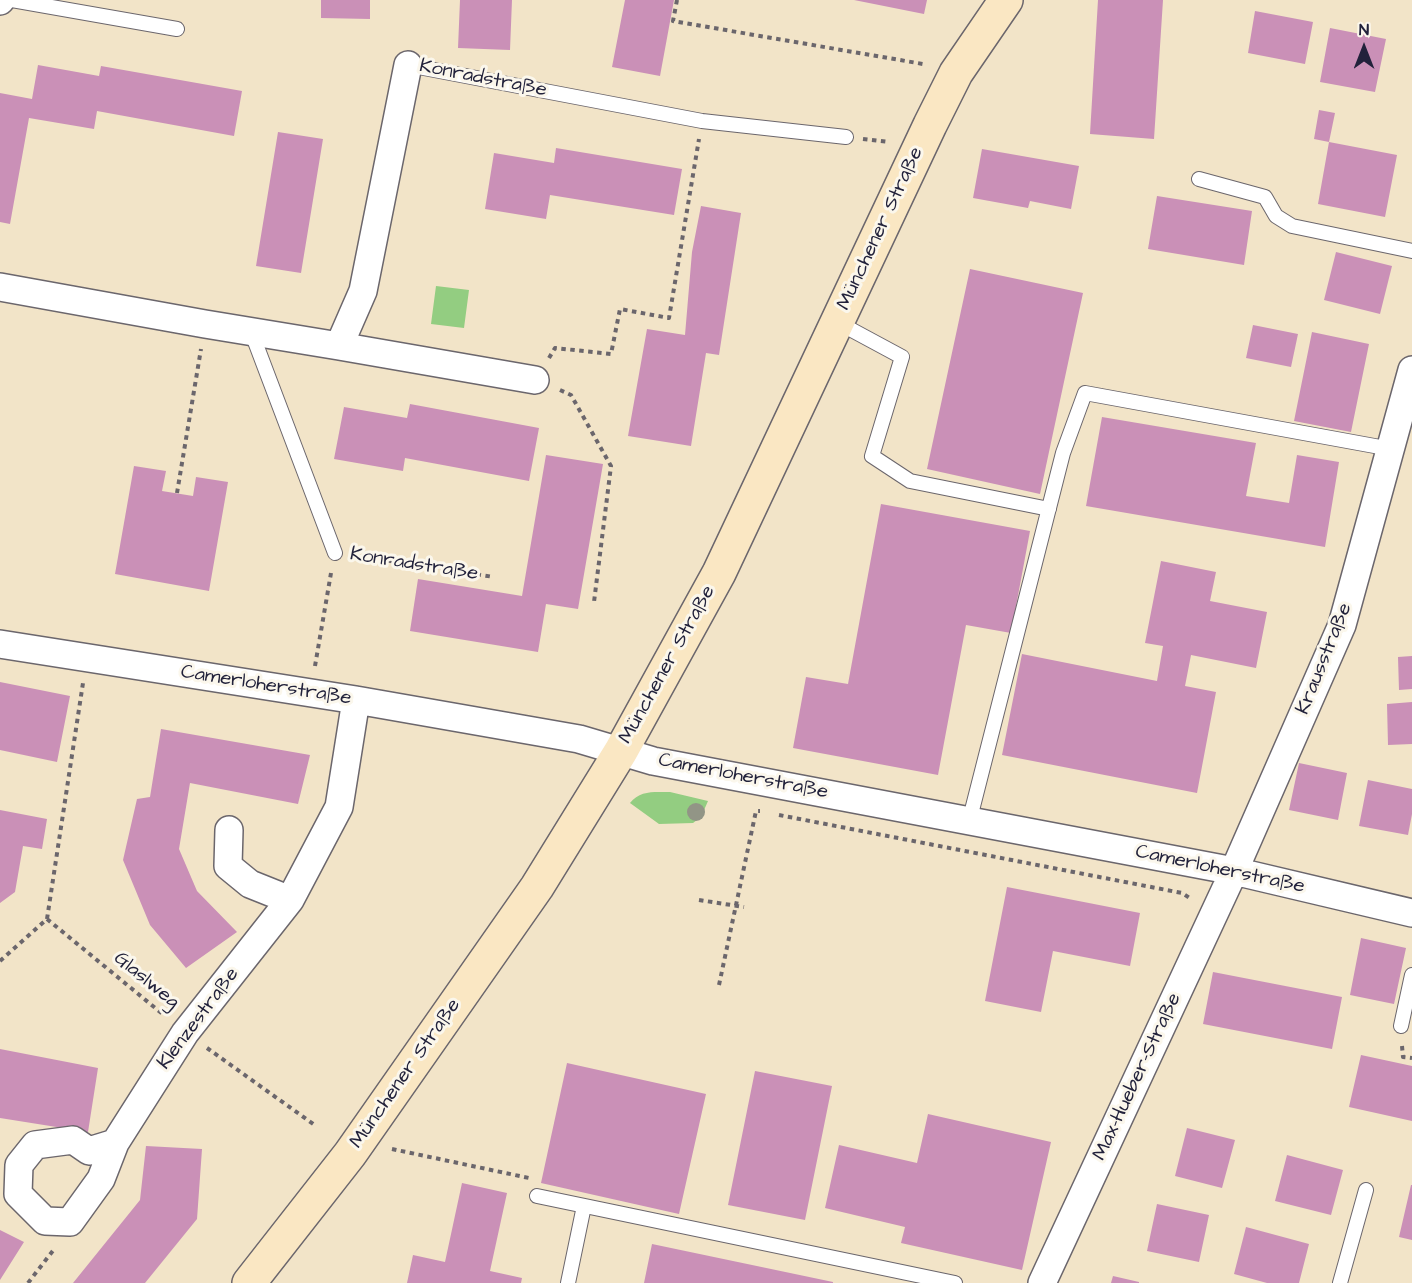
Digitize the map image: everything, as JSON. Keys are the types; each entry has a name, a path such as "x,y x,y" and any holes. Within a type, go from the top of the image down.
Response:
{"main road":[{"name":"Münchener Straße","path":"249,1283 350,1154 537,888 621,751 719,573 956,73 1006,0"}],"street":[{"name":"Konradstraße","path":"339,346 363,291 408,65"},
{"path":"0,287 536,380"},
{"name":"Krausstraße","path":"1234,871 1342,625 1412,370"},
{"name":"Camerloherstraße","path":"0,644 356,700 579,739 653,761 753,778 969,822 1234,871 1412,913"},
{"name":"Klenzestraße","path":"70,1222 101,1179 115,1143 185,1033 290,900 339,807 356,700"},
{"path":"229,830 228,866 250,884 290,900"},
{"name":"Max-Hueber-Straße","path":"1041,1283 1234,871"},
{"path":"70,1222 45,1221 18,1194 19,1165 35,1145 73,1140 89,1151 115,1143"}],"lane":[{"path":"12,0 177,29"},
{"name":"Konradstraße","path":"408,65 702,120 846,137"},
{"path":"1199,178 1265,197 1276,216 1292,226 1412,251"},
{"path":"837,322 902,357 872,456 910,481 1049,509"},
{"path":"251,332 335,553"},
{"path":"969,822 1063,453 1085,393 1391,449"},
{"path":"1401,1026 1412,975"},
{"path":"1340,1283 1366,1190"},
{"path":"537,1196 956,1283"},
{"path":"568,1283 584,1206"}],"path":[{"path":"677,0 674,21 923,64"},
{"path":"594,602 611,466 571,395 536,380 555,348 611,354 620,309 669,318 702,120"},
{"path":"846,137 895,142"},
{"path":"177,494 205,324"},
{"path":"311,693 335,553"},
{"name":"Konradstraße","path":"335,553 494,577"},
{"path":"0,960 47,919 87,659"},
{"path":"719,985 756,811 767,813"},
{"path":"779,815 1182,893 1192,900"},
{"path":"699,900 744,907"},
{"name":"Glaslweg","path":"47,919 185,1033 316,1126"},
{"path":"392,1149 528,1177 537,1196"},
{"path":"28,1283 64,1237 70,1222"}],"green space":[{"path":"436,286 469,290 464,328 431,324"},
{"path":"670,792 708,801 701,817 693,823 659,824 630,803 643,794"}],"building":[{"path":"321,0 370,0 370,19 321,18"},
{"path":"460,0 512,0 510,50 458,48"},
{"path":"625,0 674,0 660,76 612,67"},
{"path":"854,0 927,0 924,14"},
{"path":"1098,0 1163,0 1154,139 1090,134"},
{"path":"1255,11 1313,22 1305,64 1248,53"},
{"path":"1330,28 1386,39 1375,92 1320,82"},
{"path":"38,65 99,76 101,66 242,91 234,136 97,111 94,129 29,118 10,224 0,222 0,93 32,99"},
{"path":"1319,110 1335,113 1329,142 1314,139"},
{"path":"278,132 323,139 301,273 256,266"},
{"path":"1329,142 1397,155 1385,217 1318,204"},
{"path":"556,148 682,169 674,215 550,195 546,219 485,209 494,153 554,163"},
{"path":"982,149 1079,166 1071,209 1030,201 1028,208 973,198"},
{"path":"1157,196 1252,211 1244,265 1148,249"},
{"path":"701,206 741,213 719,355 706,353 691,446 628,436 647,329 685,335 692,252"},
{"path":"1336,252 1392,266 1380,314 1324,300"},
{"path":"970,269 1083,293 1040,494 927,469"},
{"path":"1253,325 1298,334 1291,367 1246,358"},
{"path":"1312,332 1369,344 1351,432 1294,421"},
{"path":"410,404 539,428 529,481 405,458 403,471 334,459 344,407 407,418"},
{"path":"1102,417 1256,443 1246,496 1289,503 1297,455 1339,462 1325,547 1086,506"},
{"path":"546,455 603,464 578,609 546,604 538,652 410,631 418,579 522,596"},
{"path":"134,466 166,471 162,491 193,496 196,477 228,482 209,591 115,574"},
{"path":"881,504 1030,531 1011,633 966,625 938,775 793,748 806,677 848,684"},
{"path":"1161,561 1216,572 1210,601 1267,612 1256,668 1191,655 1185,686 1216,692 1197,793 1002,755 1022,654 1157,681 1163,646 1145,643"},
{"path":"1412,656 1412,689 1399,690 1398,657"},
{"path":"0,682 70,696 57,762 0,750"},
{"path":"1412,702 1412,744 1388,745 1387,704"},
{"path":"161,729 310,755 298,804 190,783 179,849 197,891 237,932 186,968 150,925 123,860 137,799 150,797"},
{"path":"1299,763 1347,773 1338,820 1289,810"},
{"path":"1368,780 1412,789 1412,814 1408,835 1359,826"},
{"path":"0,810 47,819 42,849 23,846 15,892 0,903"},
{"path":"1007,887 1140,913 1130,966 1053,951 1041,1012 985,1001"},
{"path":"1361,938 1406,948 1394,1004 1350,995"},
{"path":"1213,972 1342,997 1332,1049 1203,1024"},
{"path":"0,1049 98,1068 88,1132 0,1118"},
{"path":"1361,1055 1412,1066 1412,1121 1349,1107"},
{"path":"567,1063 706,1094 679,1214 541,1183"},
{"path":"755,1071 832,1086 805,1220 728,1205"},
{"path":"928,1114 1051,1142 1022,1270 901,1243 905,1227 825,1208 839,1145 917,1163"},
{"path":"1187,1128 1235,1140 1222,1188 1175,1176"},
{"path":"146,1146 202,1149 197,1219 145,1283 73,1283 140,1200"},
{"path":"1287,1155 1343,1170 1331,1215 1275,1201"},
{"path":"462,1183 507,1193 490,1271 522,1278 521,1283 407,1283 413,1255 445,1262"},
{"path":"1412,1185 1412,1240 1399,1237"},
{"path":"1157,1204 1209,1215 1199,1262 1147,1251"},
{"path":"1246,1227 1309,1244 1299,1283 1267,1283 1234,1274"},
{"path":"0,1230 24,1242 0,1280"},
{"path":"652,1244 833,1282 833,1283 644,1283"},
{"path":"1113,1276 1139,1282 1139,1283 1111,1283"}]}
